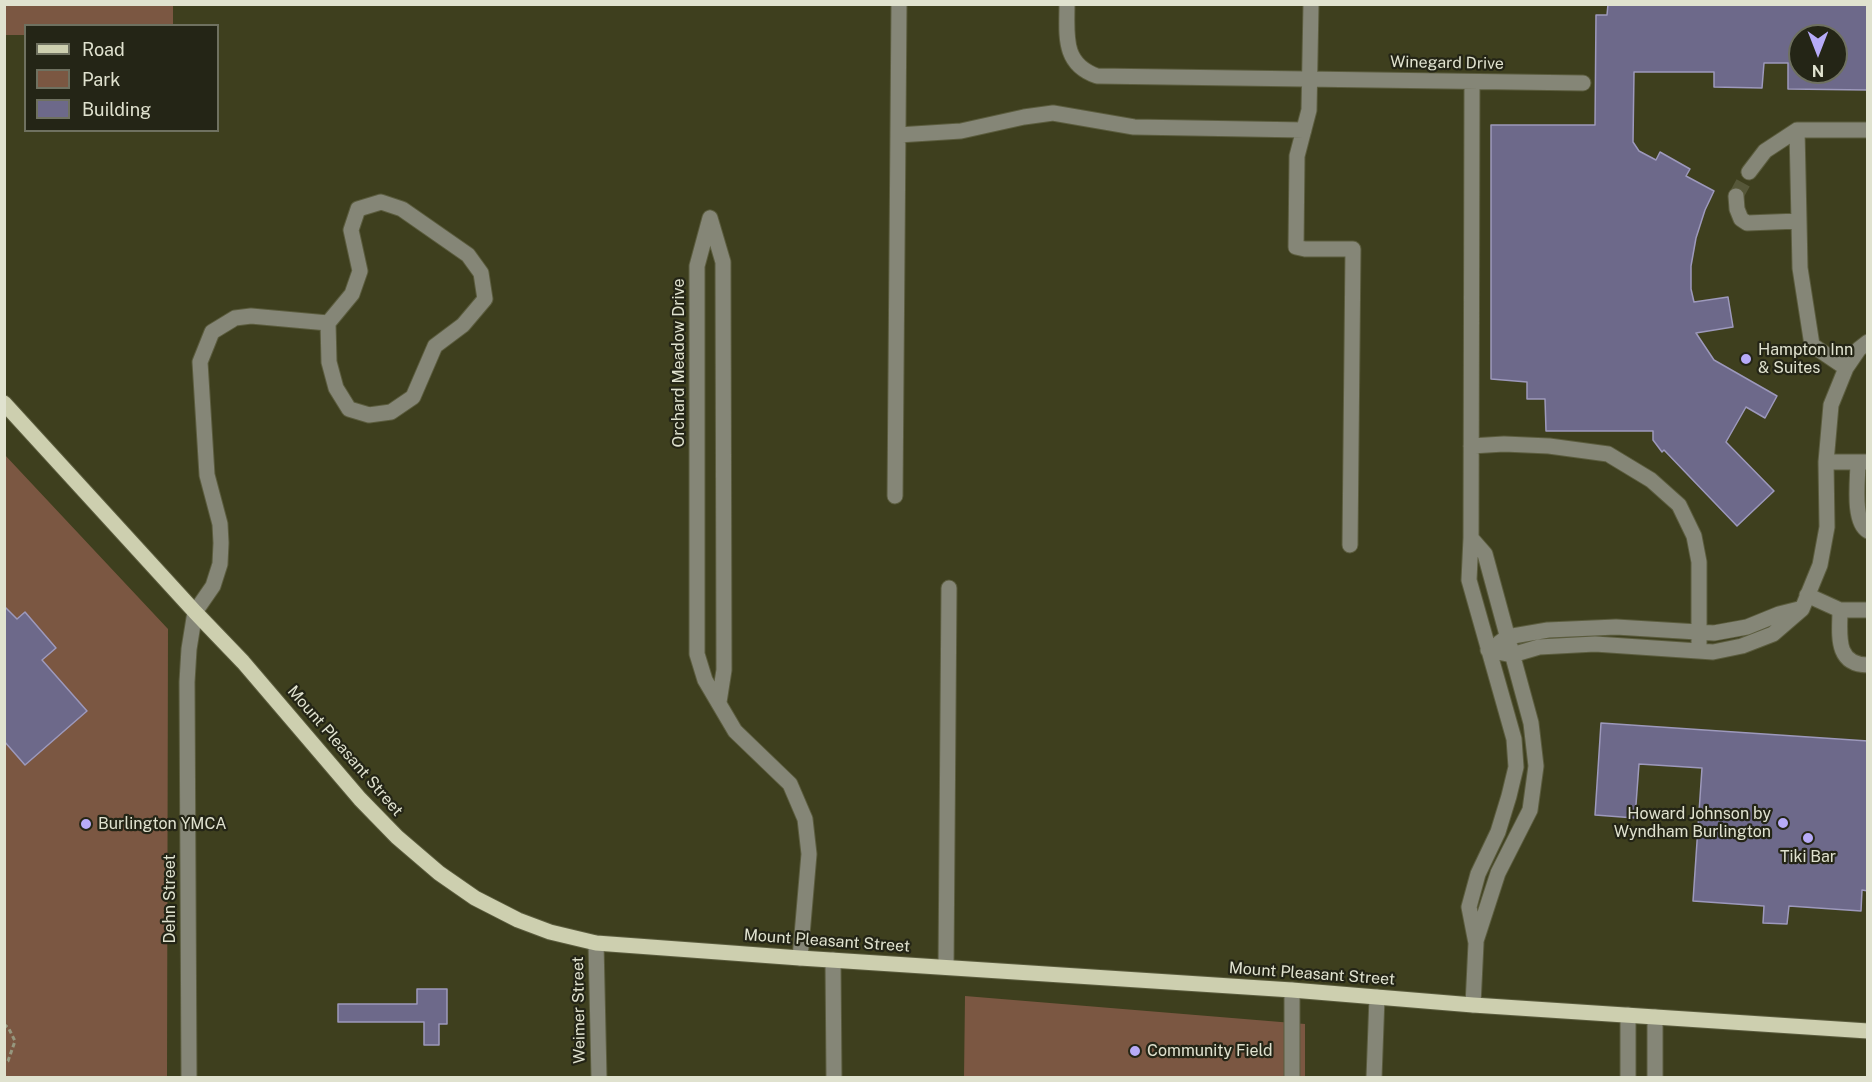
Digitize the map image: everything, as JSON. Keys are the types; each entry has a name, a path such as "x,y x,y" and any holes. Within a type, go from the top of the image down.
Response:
{"main road":[{"name":"Mount Pleasant Street","path":"4,403 243,662 360,799 397,837 439,873 475,898 518,920 550,932 596,943 1868,1031"}],"street":[{"path":"895,496 899,4"},
{"name":"Winegard Drive","path":"1067,4 1068,45 1074,62 1080,68 1097,76 1583,83"},
{"path":"1311,4 1309,110 1298,156 1296,247 1353,249 1350,545"},
{"path":"1472,82 1469,580 1514,739 1516,766 1498,832 1478,874 1469,907 1476,943 1473,1005"},
{"path":"898,135 961,131 1038,114 1053,113 1134,127 1304,130"},
{"path":"1749,172 1765,151 1797,130 1868,130"},
{"path":"1797,130 1800,268 1812,345 1846,368"},
{"path":"1736,196 1741,219 1747,223 1799,221"},
{"path":"381,202 402,209 468,255 481,273 485,299 463,325 435,346 413,397 391,412 369,415 349,409 336,388 329,362 328,323 352,294 360,271 351,230 358,209 381,202"},
{"name":"Orchard Meadow Drive","path":"719,702 724,670 723,262 710,218 696,266 696,654 705,680 735,731 790,784 805,819 809,854 800,958"},
{"path":"195,612 213,586 220,564 220,524 207,475 200,362 212,332 235,318 251,316 328,323"},
{"path":"1488,650 1512,655 1539,647 1595,644 1713,652 1773,634 1804,602 1820,565 1827,527 1826,462 1831,405 1846,368 1868,342"},
{"path":"1471,446 1504,444 1549,446 1608,454 1651,480 1679,505 1694,536 1699,562 1698,651"},
{"path":"1826,462 1863,462 1858,519 1863,528 1868,531"},
{"path":"1471,538 1485,554 1531,723 1536,766 1530,810 1498,873 1476,943"},
{"path":"946,967 949,588"},
{"path":"1488,650 1507,637 1548,630 1616,627 1714,633 1747,627 1804,602 1840,610 1868,610"},
{"path":"1840,610 1840,645 1843,652 1850,661 1859,665 1868,665"},
{"name":"Dehn Street","path":"189,1077 187,682 195,612"},
{"name":"Weimer Street","path":"596,943 599,1077"},
{"path":"833,960 834,1077"},
{"path":"1292,990 1292,1077"},
{"path":"1374,1077 1377,997"},
{"path":"1628,1015 1628,1077"},
{"path":"1655,1017 1655,1077"}],"path":[{"path":"4,1024 15,1041 8,1060 4,1063"}],"green space":[{"path":"4,5 173,5 173,24 24,24 24,35 5,35"},
{"name":"Burlington YMCA","path":"4,454 168,629 167,1077 5,1077"},
{"name":"Community Field","path":"965,996 1305,1024 1305,1077 964,1078"}],"building":[{"path":"1608,4 1868,4 1868,90 1788,89 1788,84 1848,84 1848,24 1788,24 1788,63 1764,63 1762,88 1714,87 1714,72 1634,72 1633,142 1639,151 1656,160 1660,152 1690,169 1686,176 1714,191 1696,238 1691,266 1691,289 1694,302 1728,297 1733,327 1696,333 1714,360 1777,396 1765,418 1746,407 1726,442 1774,491 1737,526 1664,450 1662,452 1653,440 1653,431 1546,431 1545,399 1527,399 1527,382 1491,379 1491,125 1595,125 1596,15 1607,15"},
{"path":"4,606 17,619 25,612 56,648 42,660 87,711 25,765 4,741"},
{"name":"Howard Johnson by Wyndham Burlington","path":"1601,723 1868,741 1868,891 1862,890 1861,911 1789,906 1787,924 1763,923 1764,906 1693,901 1702,768 1639,764 1635,818 1595,815"},
{"path":"417,989 447,989 447,1024 439,1024 439,1045 424,1045 424,1022 338,1022 338,1004 417,1004"}],"tunnel":[{"path":"1736,196 1749,172"}],"place":[{"name":"Hampton Inn & Suites","path":"1746,359"},
{"name":"Howard Johnson by Wyndham Burlington","path":"1783,823"},
{"name":"Burlington YMCA","path":"86,824"},
{"name":"Tiki Bar","path":"1808,838"},
{"name":"Community Field","path":"1135,1051"}]}
